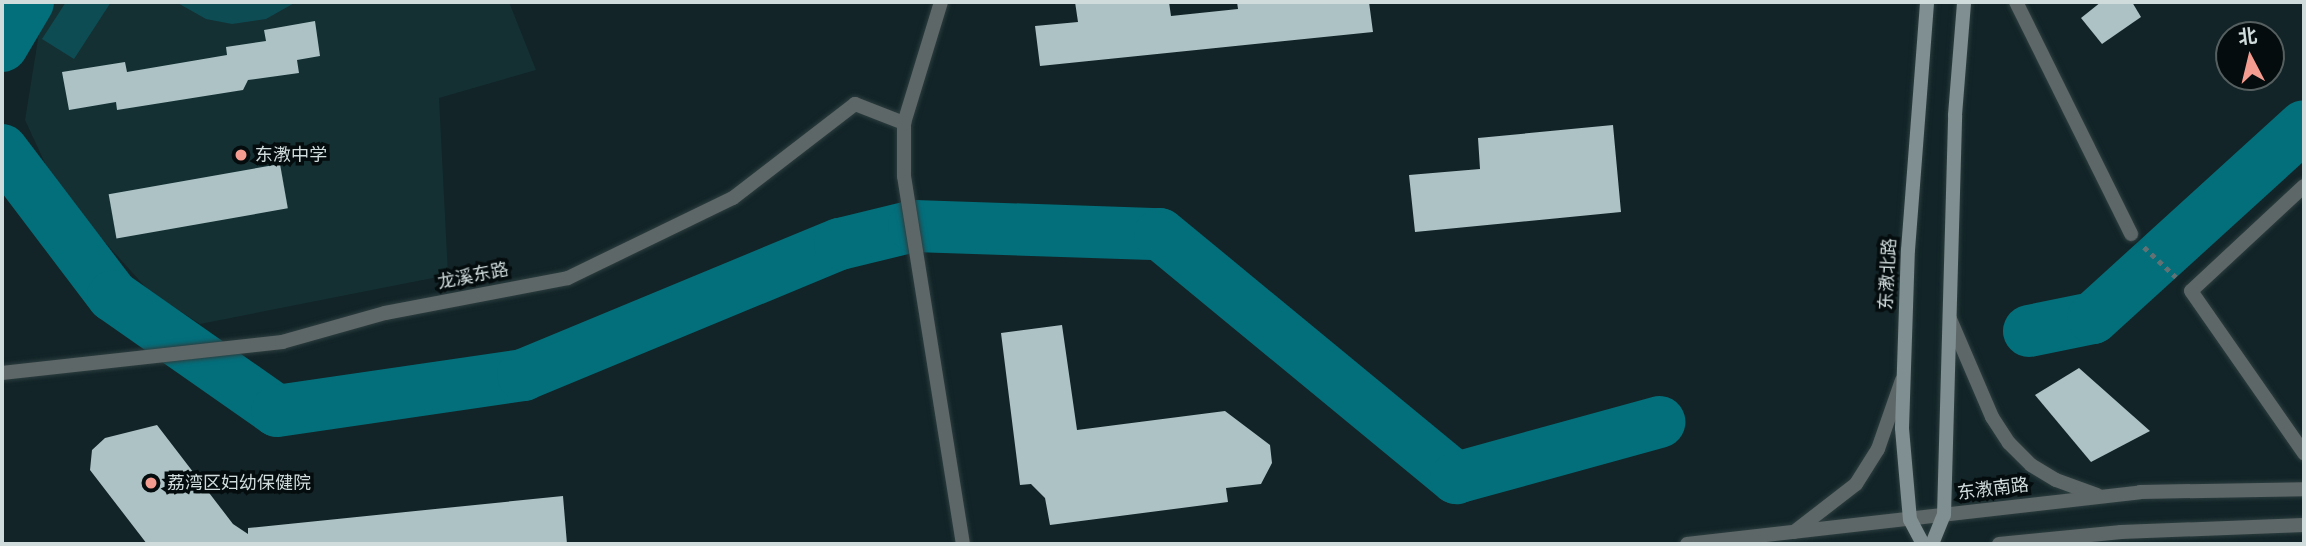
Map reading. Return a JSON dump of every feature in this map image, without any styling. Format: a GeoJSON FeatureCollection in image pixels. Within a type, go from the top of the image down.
{"type":"FeatureCollection","features":[{"type":"Feature","properties":{"kind":"main road","name":"东漖北路"},"geometry":{"type":"LineString","coordinates":[[1923,544],[1910,520],[1902,379],[1927,2]]}},
{"type":"Feature","properties":{"kind":"main road"},"geometry":{"type":"LineString","coordinates":[[1932,544],[1944,515],[1954,128],[1964,2]]}},
{"type":"Feature","properties":{"kind":"street"},"geometry":{"type":"LineString","coordinates":[[941,2],[904,123],[904,176],[963,544]]}},
{"type":"Feature","properties":{"kind":"street"},"geometry":{"type":"LineString","coordinates":[[2016,2],[2131,234]]}},
{"type":"Feature","properties":{"kind":"street","name":"龙溪东路"},"geometry":{"type":"LineString","coordinates":[[2,373],[80,367],[282,342],[385,313],[568,278],[733,198],[855,104],[904,123]]}},
{"type":"Feature","properties":{"kind":"street"},"geometry":{"type":"LineString","coordinates":[[2304,186],[2191,291],[2304,453]]}},
{"type":"Feature","properties":{"kind":"street"},"geometry":{"type":"LineString","coordinates":[[1950,318],[1992,417],[2009,443],[2031,465],[2056,481],[2102,496]]}},
{"type":"Feature","properties":{"kind":"street"},"geometry":{"type":"LineString","coordinates":[[1790,534],[1856,484],[1878,449],[1902,379]]}},
{"type":"Feature","properties":{"kind":"street","name":"东漖南路"},"geometry":{"type":"LineString","coordinates":[[1687,544],[2102,496],[2304,489]]}},
{"type":"Feature","properties":{"kind":"street"},"geometry":{"type":"LineString","coordinates":[[1999,544],[2121,532],[2304,525]]}},
{"type":"Feature","properties":{"kind":"path"},"geometry":{"type":"LineString","coordinates":[[2131,234],[2191,291]]}},
{"type":"Feature","properties":{"kind":"shaded area","name":"东漖中学"},"geometry":{"type":"Polygon","coordinates":[[[44,2],[509,2],[536,70],[439,98],[448,275],[200,324],[149,291],[57,189],[25,120],[44,2]]]}},
{"type":"Feature","properties":{"kind":"shaded area"},"geometry":{"type":"Polygon","coordinates":[[[66,2],[111,2],[74,59],[42,39],[66,2]]]}},
{"type":"Feature","properties":{"kind":"shaded area"},"geometry":{"type":"Polygon","coordinates":[[[176,2],[296,2],[266,19],[232,24],[206,19],[176,2]]]}},
{"type":"Feature","properties":{"kind":"building"},"geometry":{"type":"Polygon","coordinates":[[[1075,2],[1169,2],[1171,16],[1238,9],[1237,2],[1369,2],[1373,32],[1040,66],[1035,26],[1078,22],[1075,2]]]}},
{"type":"Feature","properties":{"kind":"building"},"geometry":{"type":"Polygon","coordinates":[[[2101,2],[2132,2],[2141,17],[2102,44],[2081,18],[2101,2]]]}},
{"type":"Feature","properties":{"kind":"building"},"geometry":{"type":"Polygon","coordinates":[[[315,21],[320,56],[297,60],[299,73],[248,80],[243,90],[117,110],[116,102],[69,110],[62,72],[125,62],[127,72],[227,55],[226,47],[266,41],[264,30],[315,21]]]}},
{"type":"Feature","properties":{"kind":"building"},"geometry":{"type":"Polygon","coordinates":[[[1613,125],[1621,212],[1415,232],[1409,175],[1480,169],[1478,138],[1613,125]]]}},
{"type":"Feature","properties":{"kind":"building"},"geometry":{"type":"Polygon","coordinates":[[[280,164],[288,208],[116,239],[109,194],[280,164]]]}},
{"type":"Feature","properties":{"kind":"building"},"geometry":{"type":"Polygon","coordinates":[[[1062,325],[1077,430],[1225,411],[1270,445],[1272,463],[1261,484],[1226,488],[1228,502],[1050,525],[1045,498],[1031,484],[1020,485],[1001,333],[1062,325]]]}},
{"type":"Feature","properties":{"kind":"building"},"geometry":{"type":"Polygon","coordinates":[[[2079,368],[2150,431],[2091,462],[2035,395],[2079,368]]]}},
{"type":"Feature","properties":{"kind":"building","name":"荔湾区妇幼保健院"},"geometry":{"type":"Polygon","coordinates":[[[157,425],[233,524],[248,534],[248,528],[563,496],[567,544],[147,544],[90,470],[92,450],[105,438],[157,425]]]}},
{"type":"Feature","properties":{"kind":"waterway"},"geometry":{"type":"LineString","coordinates":[[2,46],[28,2]]}},
{"type":"Feature","properties":{"kind":"waterway"},"geometry":{"type":"LineString","coordinates":[[2029,331],[2093,318],[2304,126]]}},
{"type":"Feature","properties":{"kind":"waterway"},"geometry":{"type":"LineString","coordinates":[[2,150],[113,296],[277,411],[523,375],[840,244],[914,226],[1160,234],[1456,478],[1659,422]]}},
{"type":"Feature","properties":{"kind":"place","name":"东漖中学"},"geometry":{"type":"Point","coordinates":[241,155]}},
{"type":"Feature","properties":{"kind":"place","name":"荔湾区妇幼保健院"},"geometry":{"type":"Point","coordinates":[151,483]}}]}
